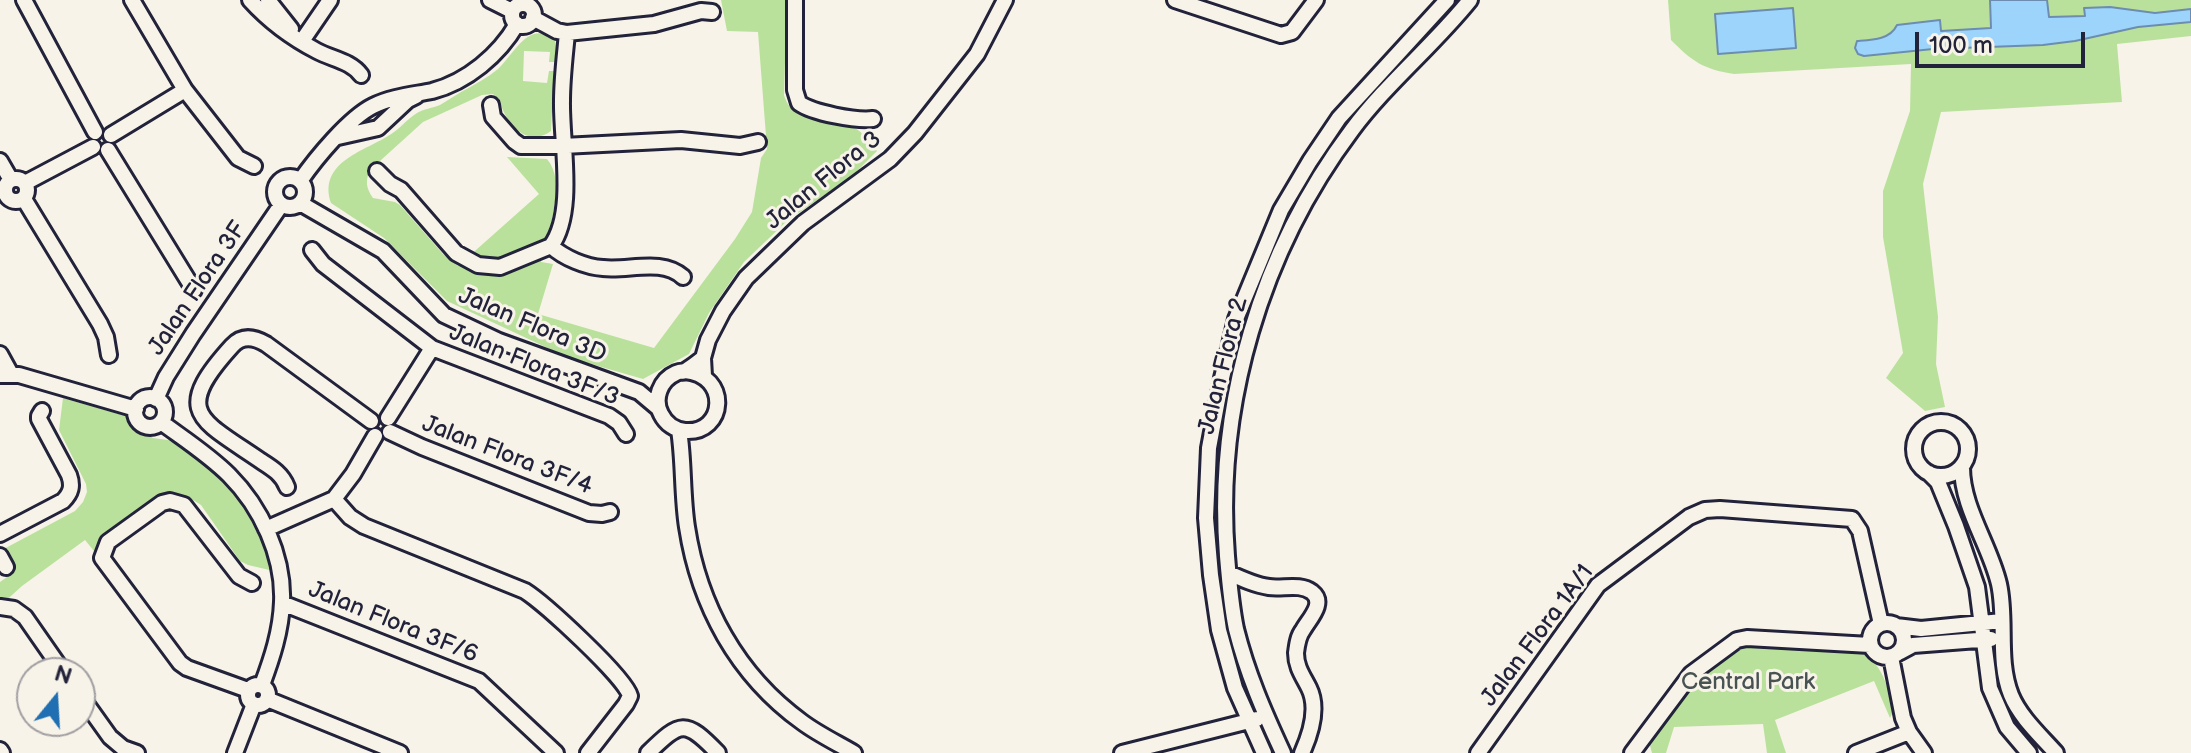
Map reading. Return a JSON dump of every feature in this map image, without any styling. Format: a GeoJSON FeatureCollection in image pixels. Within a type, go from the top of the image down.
{"type":"FeatureCollection","features":[{"type":"Feature","properties":{"kind":"street"},"geometry":{"type":"LineString","coordinates":[[24,0],[95,132]]}},
{"type":"Feature","properties":{"kind":"street"},"geometry":{"type":"LineString","coordinates":[[132,0],[185,90],[238,158],[254,166]]}},
{"type":"Feature","properties":{"kind":"street"},"geometry":{"type":"LineString","coordinates":[[250,0],[278,26],[316,50],[355,67],[361,75]]}},
{"type":"Feature","properties":{"kind":"street"},"geometry":{"type":"LineString","coordinates":[[268,0],[302,41]]}},
{"type":"Feature","properties":{"kind":"street"},"geometry":{"type":"LineString","coordinates":[[302,41],[330,0]]}},
{"type":"Feature","properties":{"kind":"street"},"geometry":{"type":"LineString","coordinates":[[490,0],[527,24],[530,8],[557,31],[567,33],[654,24],[701,11],[712,12]]}},
{"type":"Feature","properties":{"kind":"street"},"geometry":{"type":"LineString","coordinates":[[795,0],[795,90],[799,103],[809,109],[873,119]]}},
{"type":"Feature","properties":{"kind":"street","name":"Jalan Flora 3"},"geometry":{"type":"LineString","coordinates":[[683,455],[698,430],[707,425],[717,409],[716,390],[704,376],[703,358],[708,340],[723,311],[746,278],[803,223],[890,159],[915,133],[977,54],[1005,0]]}},
{"type":"Feature","properties":{"kind":"street"},"geometry":{"type":"LineString","coordinates":[[1175,0],[1274,34],[1287,35],[1316,0]]}},
{"type":"Feature","properties":{"kind":"street","name":"Jalan Flora 2"},"geometry":{"type":"LineString","coordinates":[[1264,753],[1235,688],[1219,630],[1206,518],[1209,448],[1236,319],[1281,210],[1310,161],[1339,118],[1447,0]]}},
{"type":"Feature","properties":{"kind":"street","name":"Jalan Flora 2"},"geometry":{"type":"LineString","coordinates":[[1283,753],[1251,682],[1236,626],[1224,518],[1226,450],[1249,338],[1267,284],[1296,218],[1325,170],[1353,129],[1470,0]]}},
{"type":"Feature","properties":{"kind":"street"},"geometry":{"type":"LineString","coordinates":[[300,181],[318,157],[358,116],[376,104],[436,90],[469,75],[498,49],[515,18]]}},
{"type":"Feature","properties":{"kind":"street"},"geometry":{"type":"LineString","coordinates":[[377,171],[401,190],[456,253],[469,262],[500,267],[551,246],[557,236],[566,202],[562,100],[567,33]]}},
{"type":"Feature","properties":{"kind":"street"},"geometry":{"type":"LineString","coordinates":[[111,135],[185,90]]}},
{"type":"Feature","properties":{"kind":"street"},"geometry":{"type":"LineString","coordinates":[[338,137],[378,128],[408,100],[422,93]]}},
{"type":"Feature","properties":{"kind":"street"},"geometry":{"type":"LineString","coordinates":[[491,105],[493,117],[517,144],[525,147],[681,140],[740,146],[758,142]]}},
{"type":"Feature","properties":{"kind":"street"},"geometry":{"type":"LineString","coordinates":[[104,130],[111,135],[113,143],[108,150],[100,152],[93,147],[91,139],[95,132],[104,130]]}},
{"type":"Feature","properties":{"kind":"street"},"geometry":{"type":"LineString","coordinates":[[24,199],[4,200],[5,189],[93,147]]}},
{"type":"Feature","properties":{"kind":"street"},"geometry":{"type":"LineString","coordinates":[[108,150],[194,290]]}},
{"type":"Feature","properties":{"kind":"street"},"geometry":{"type":"LineString","coordinates":[[0,161],[28,191],[24,199]]}},
{"type":"Feature","properties":{"kind":"street"},"geometry":{"type":"LineString","coordinates":[[286,177],[300,181],[305,189],[304,199],[300,203],[291,208],[277,202],[274,192],[277,183],[286,177]]}},
{"type":"Feature","properties":{"kind":"street"},"geometry":{"type":"LineString","coordinates":[[24,199],[100,324],[109,355]]}},
{"type":"Feature","properties":{"kind":"street","name":"Jalan Flora 3D"},"geometry":{"type":"LineString","coordinates":[[300,203],[383,251],[435,307],[459,323],[559,364],[639,392],[658,408]]}},
{"type":"Feature","properties":{"kind":"street","name":"Jalan Flora 3F"},"geometry":{"type":"LineString","coordinates":[[156,399],[193,334],[281,205]]}},
{"type":"Feature","properties":{"kind":"street"},"geometry":{"type":"LineString","coordinates":[[551,246],[562,255],[596,267],[662,267],[674,270],[683,277]]}},
{"type":"Feature","properties":{"kind":"street","name":"Jalan Flora 3F/3"},"geometry":{"type":"LineString","coordinates":[[312,250],[323,264],[432,348],[609,416],[619,423],[626,434]]}},
{"type":"Feature","properties":{"kind":"street","name":"Jalan Flora 3F/4"},"geometry":{"type":"LineString","coordinates":[[287,487],[276,471],[214,428],[199,412],[197,404],[201,386],[235,343],[248,338],[256,338],[266,344],[381,427],[422,447],[589,513],[610,512]]}},
{"type":"Feature","properties":{"kind":"street"},"geometry":{"type":"LineString","coordinates":[[266,529],[334,499],[432,348]]}},
{"type":"Feature","properties":{"kind":"street"},"geometry":{"type":"LineString","coordinates":[[0,354],[5,374],[136,409]]}},
{"type":"Feature","properties":{"kind":"street"},"geometry":{"type":"LineString","coordinates":[[685,371],[703,358]]}},
{"type":"Feature","properties":{"kind":"street"},"geometry":{"type":"LineString","coordinates":[[698,430],[679,430],[669,425],[662,418],[657,398],[660,388],[675,373],[695,372],[704,376]]}},
{"type":"Feature","properties":{"kind":"street"},"geometry":{"type":"LineString","coordinates":[[639,392],[660,388]]}},
{"type":"Feature","properties":{"kind":"street"},"geometry":{"type":"LineString","coordinates":[[145,398],[156,399],[164,409],[161,422],[145,426],[136,418],[136,409],[145,398]]}},
{"type":"Feature","properties":{"kind":"street"},"geometry":{"type":"LineString","coordinates":[[0,534],[63,501],[70,492],[69,475],[39,419],[42,411]]}},
{"type":"Feature","properties":{"kind":"street"},"geometry":{"type":"LineString","coordinates":[[161,422],[230,476],[248,497],[266,529],[278,567],[282,603],[277,639],[235,753]]}},
{"type":"Feature","properties":{"kind":"street"},"geometry":{"type":"LineString","coordinates":[[2029,753],[2007,727],[1998,709],[1990,688],[1977,587],[1938,482],[1915,457],[1915,443],[1922,431],[1939,422],[1952,424],[1965,437],[1968,449],[1962,477],[1966,496],[2000,586],[2005,668],[2012,698],[2056,753]]}},
{"type":"Feature","properties":{"kind":"street"},"geometry":{"type":"LineString","coordinates":[[679,430],[687,529],[708,608],[725,639],[771,697],[803,723],[854,753]]}},
{"type":"Feature","properties":{"kind":"street"},"geometry":{"type":"LineString","coordinates":[[1929,473],[1946,475],[1962,467]]}},
{"type":"Feature","properties":{"kind":"street"},"geometry":{"type":"LineString","coordinates":[[334,499],[350,517],[364,526],[525,591],[545,605],[583,642],[626,686],[630,696],[588,753]]}},
{"type":"Feature","properties":{"kind":"street"},"geometry":{"type":"LineString","coordinates":[[252,583],[239,576],[184,505],[170,501],[162,503],[108,542],[102,558],[180,663],[187,668],[400,753]]}},
{"type":"Feature","properties":{"kind":"street","name":"Jalan Flora 1A/1"},"geometry":{"type":"LineString","coordinates":[[1478,753],[1598,585],[1689,517],[1705,510],[1852,519],[1860,531],[1889,625]]}},
{"type":"Feature","properties":{"kind":"street"},"geometry":{"type":"LineString","coordinates":[[1229,573],[1250,583],[1300,587],[1316,597],[1315,612],[1298,640],[1296,655],[1297,666],[1311,691],[1314,704],[1313,721],[1302,753]]}},
{"type":"Feature","properties":{"kind":"street","name":"Jalan Flora 3F/6"},"geometry":{"type":"LineString","coordinates":[[282,603],[479,681],[556,753]]}},
{"type":"Feature","properties":{"kind":"street"},"geometry":{"type":"LineString","coordinates":[[0,607],[14,609],[25,617],[53,657]]}},
{"type":"Feature","properties":{"kind":"street"},"geometry":{"type":"LineString","coordinates":[[1870,645],[1873,630],[1889,625],[1921,629],[2002,621]]}},
{"type":"Feature","properties":{"kind":"street"},"geometry":{"type":"LineString","coordinates":[[1889,625],[1904,638],[1895,654],[1903,718],[1924,753]]}},
{"type":"Feature","properties":{"kind":"street"},"geometry":{"type":"LineString","coordinates":[[1632,753],[1691,674],[1737,640],[1870,645],[1878,655],[1895,654],[1913,645],[2004,639]]}},
{"type":"Feature","properties":{"kind":"street"},"geometry":{"type":"LineString","coordinates":[[1122,753],[1249,722],[1265,715]]}},
{"type":"Feature","properties":{"kind":"street"},"geometry":{"type":"LineString","coordinates":[[96,717],[110,737],[123,748],[137,753]]}},
{"type":"Feature","properties":{"kind":"street"},"geometry":{"type":"LineString","coordinates":[[648,753],[669,733],[685,728],[697,732],[718,753]]}},
{"type":"Feature","properties":{"kind":"street"},"geometry":{"type":"LineString","coordinates":[[1639,753],[1646,732]]}},
{"type":"Feature","properties":{"kind":"street"},"geometry":{"type":"LineString","coordinates":[[1856,753],[1909,732]]}},
{"type":"Feature","properties":{"kind":"street"},"geometry":{"type":"LineString","coordinates":[[1468,753],[1490,736]]}},
{"type":"Feature","properties":{"kind":"green space"},"geometry":{"type":"Polygon","coordinates":[[[721,0],[787,0],[784,95],[789,105],[804,117],[855,128],[877,151],[852,176],[787,221],[744,262],[709,313],[689,354],[643,379],[567,357],[447,301],[384,238],[331,203],[331,178],[345,160],[392,134],[422,110],[440,105],[498,69],[530,36],[545,34],[555,39],[558,62],[549,62],[550,52],[524,51],[523,81],[547,83],[549,71],[554,71],[551,131],[542,136],[525,135],[511,124],[499,99],[493,94],[482,95],[423,122],[370,170],[368,188],[373,198],[400,205],[443,254],[458,266],[539,194],[507,157],[547,159],[556,181],[556,195],[541,262],[553,264],[538,314],[654,348],[752,212],[761,158],[767,149],[758,32],[727,31],[721,0]]]}},
{"type":"Feature","properties":{"kind":"green space"},"geometry":{"type":"Polygon","coordinates":[[[1668,0],[2191,0],[2191,36],[2117,44],[2122,102],[1941,112],[1923,184],[1938,317],[1936,364],[1945,407],[1925,411],[1886,378],[1903,353],[1883,237],[1883,191],[1910,111],[1911,64],[1734,74],[1714,70],[1692,59],[1671,40],[1668,0]]]}},
{"type":"Feature","properties":{"kind":"green space"},"geometry":{"type":"Polygon","coordinates":[[[63,398],[129,417],[140,430],[153,438],[175,441],[228,481],[253,510],[278,572],[240,561],[201,505],[187,498],[172,497],[162,500],[94,551],[85,540],[0,606],[0,582],[7,577],[0,563],[0,551],[75,511],[87,492],[59,430],[63,398]]]}},
{"type":"Feature","properties":{"kind":"green space","name":"Central Park"},"geometry":{"type":"Polygon","coordinates":[[[1732,642],[1823,647],[1864,653],[1871,658],[1885,680],[1892,714],[1890,718],[1874,681],[1775,720],[1786,753],[1767,753],[1763,724],[1674,727],[1666,753],[1652,753],[1649,742],[1653,728],[1691,676],[1732,642]]]}},
{"type":"Feature","properties":{"kind":"water"},"geometry":{"type":"Polygon","coordinates":[[[1990,0],[2047,0],[2049,17],[2085,16],[2084,8],[2110,7],[2155,13],[2191,9],[2191,22],[2138,27],[2043,45],[1933,49],[1864,56],[1858,54],[1855,48],[1857,41],[1890,34],[1897,25],[1940,20],[1941,31],[1991,28],[1990,0]]]}},
{"type":"Feature","properties":{"kind":"water"},"geometry":{"type":"Polygon","coordinates":[[[1793,8],[1796,48],[1718,54],[1715,14],[1793,8]]]}}]}
